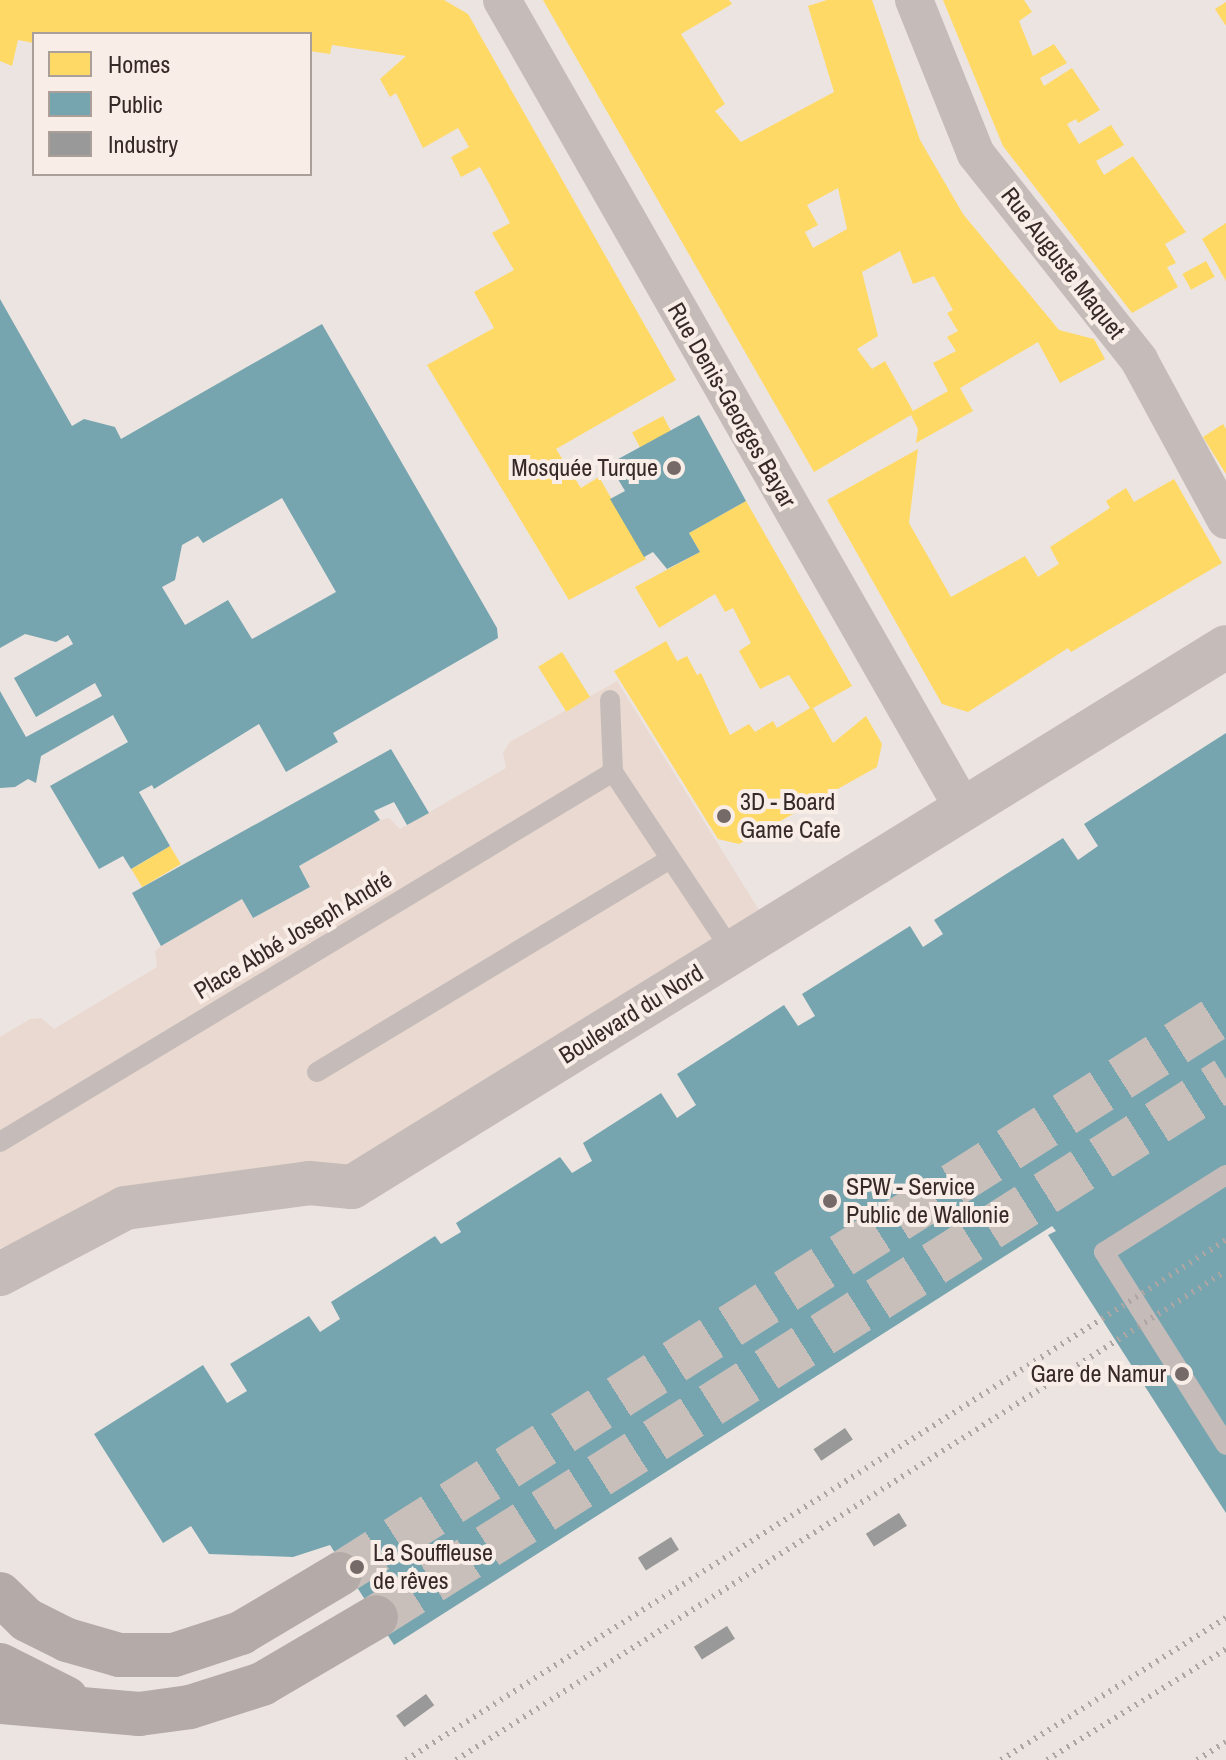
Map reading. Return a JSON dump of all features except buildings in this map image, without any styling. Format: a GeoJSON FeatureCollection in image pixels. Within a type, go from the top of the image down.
{"type":"FeatureCollection","features":[{"type":"Feature","properties":{"kind":"main road"},"geometry":{"type":"LineString","coordinates":[[0,1594],[27,1620],[67,1640],[119,1655],[174,1655],[241,1633],[340,1574]]}},
{"type":"Feature","properties":{"kind":"main road"},"geometry":{"type":"LineString","coordinates":[[0,1702],[139,1714],[165,1710],[262,1684],[376,1617]]}},
{"type":"Feature","properties":{"kind":"main road"},"geometry":{"type":"LineString","coordinates":[[0,1665],[92,1709]]}},
{"type":"Feature","properties":{"kind":"street","name":"Rue Denis-Georges Bayar"},"geometry":{"type":"LineString","coordinates":[[502,0],[963,808]]}},
{"type":"Feature","properties":{"kind":"street","name":"Rue Auguste Maquet"},"geometry":{"type":"LineString","coordinates":[[914,0],[976,154],[1139,360],[1226,520]]}},
{"type":"Feature","properties":{"kind":"street","name":"Boulevard du Nord"},"geometry":{"type":"LineString","coordinates":[[0,1274],[125,1208],[309,1183],[352,1187],[1226,647]]}},
{"type":"Feature","properties":{"kind":"lane"},"geometry":{"type":"LineString","coordinates":[[610,700],[613,772],[732,951]]}},
{"type":"Feature","properties":{"kind":"lane","name":"Place Abbé Joseph André"},"geometry":{"type":"LineString","coordinates":[[0,1142],[613,772]]}},
{"type":"Feature","properties":{"kind":"lane"},"geometry":{"type":"LineString","coordinates":[[317,1072],[670,859]]}},
{"type":"Feature","properties":{"kind":"lane"},"geometry":{"type":"LineString","coordinates":[[1224,1182],[1104,1252],[1226,1445]]}},
{"type":"Feature","properties":{"kind":"shaded area"},"geometry":{"type":"Polygon","coordinates":[[[617,681],[770,928],[352,1187],[122,1203],[0,1248],[0,1037],[30,1019],[41,1018],[54,1029],[157,967],[155,951],[161,946],[242,899],[253,918],[310,887],[299,866],[380,820],[389,818],[400,829],[506,768],[503,753],[510,742],[617,681]]]}},
{"type":"Feature","properties":{"kind":"tunnel"},"geometry":{"type":"LineString","coordinates":[[340,1574],[1226,1012]]}},
{"type":"Feature","properties":{"kind":"tunnel"},"geometry":{"type":"LineString","coordinates":[[376,1617],[1226,1079]]}},
{"type":"Feature","properties":{"kind":"railway"},"geometry":{"type":"LineString","coordinates":[[406,1760],[1226,1240]]}},
{"type":"Feature","properties":{"kind":"railway"},"geometry":{"type":"LineString","coordinates":[[456,1760],[1226,1271]]}},
{"type":"Feature","properties":{"kind":"railway"},"geometry":{"type":"LineString","coordinates":[[1001,1760],[1226,1618]]}},
{"type":"Feature","properties":{"kind":"railway"},"geometry":{"type":"LineString","coordinates":[[1047,1760],[1226,1649]]}},
{"type":"Feature","properties":{"kind":"railway"},"geometry":{"type":"LineString","coordinates":[[1197,1760],[1226,1742]]}},
{"type":"Feature","properties":{"kind":"place","name":"Mosquée Turque"},"geometry":{"type":"Point","coordinates":[674,468]}},
{"type":"Feature","properties":{"kind":"place","name":"3D - Board Game Cafe"},"geometry":{"type":"Point","coordinates":[724,816]}},
{"type":"Feature","properties":{"kind":"place","name":"SPW - Service Public de Wallonie"},"geometry":{"type":"Point","coordinates":[830,1201]}},
{"type":"Feature","properties":{"kind":"place","name":"Gare de Namur"},"geometry":{"type":"Point","coordinates":[1182,1374]}},
{"type":"Feature","properties":{"kind":"place","name":"La Souffleuse de rêves"},"geometry":{"type":"Point","coordinates":[357,1567]}}]}
